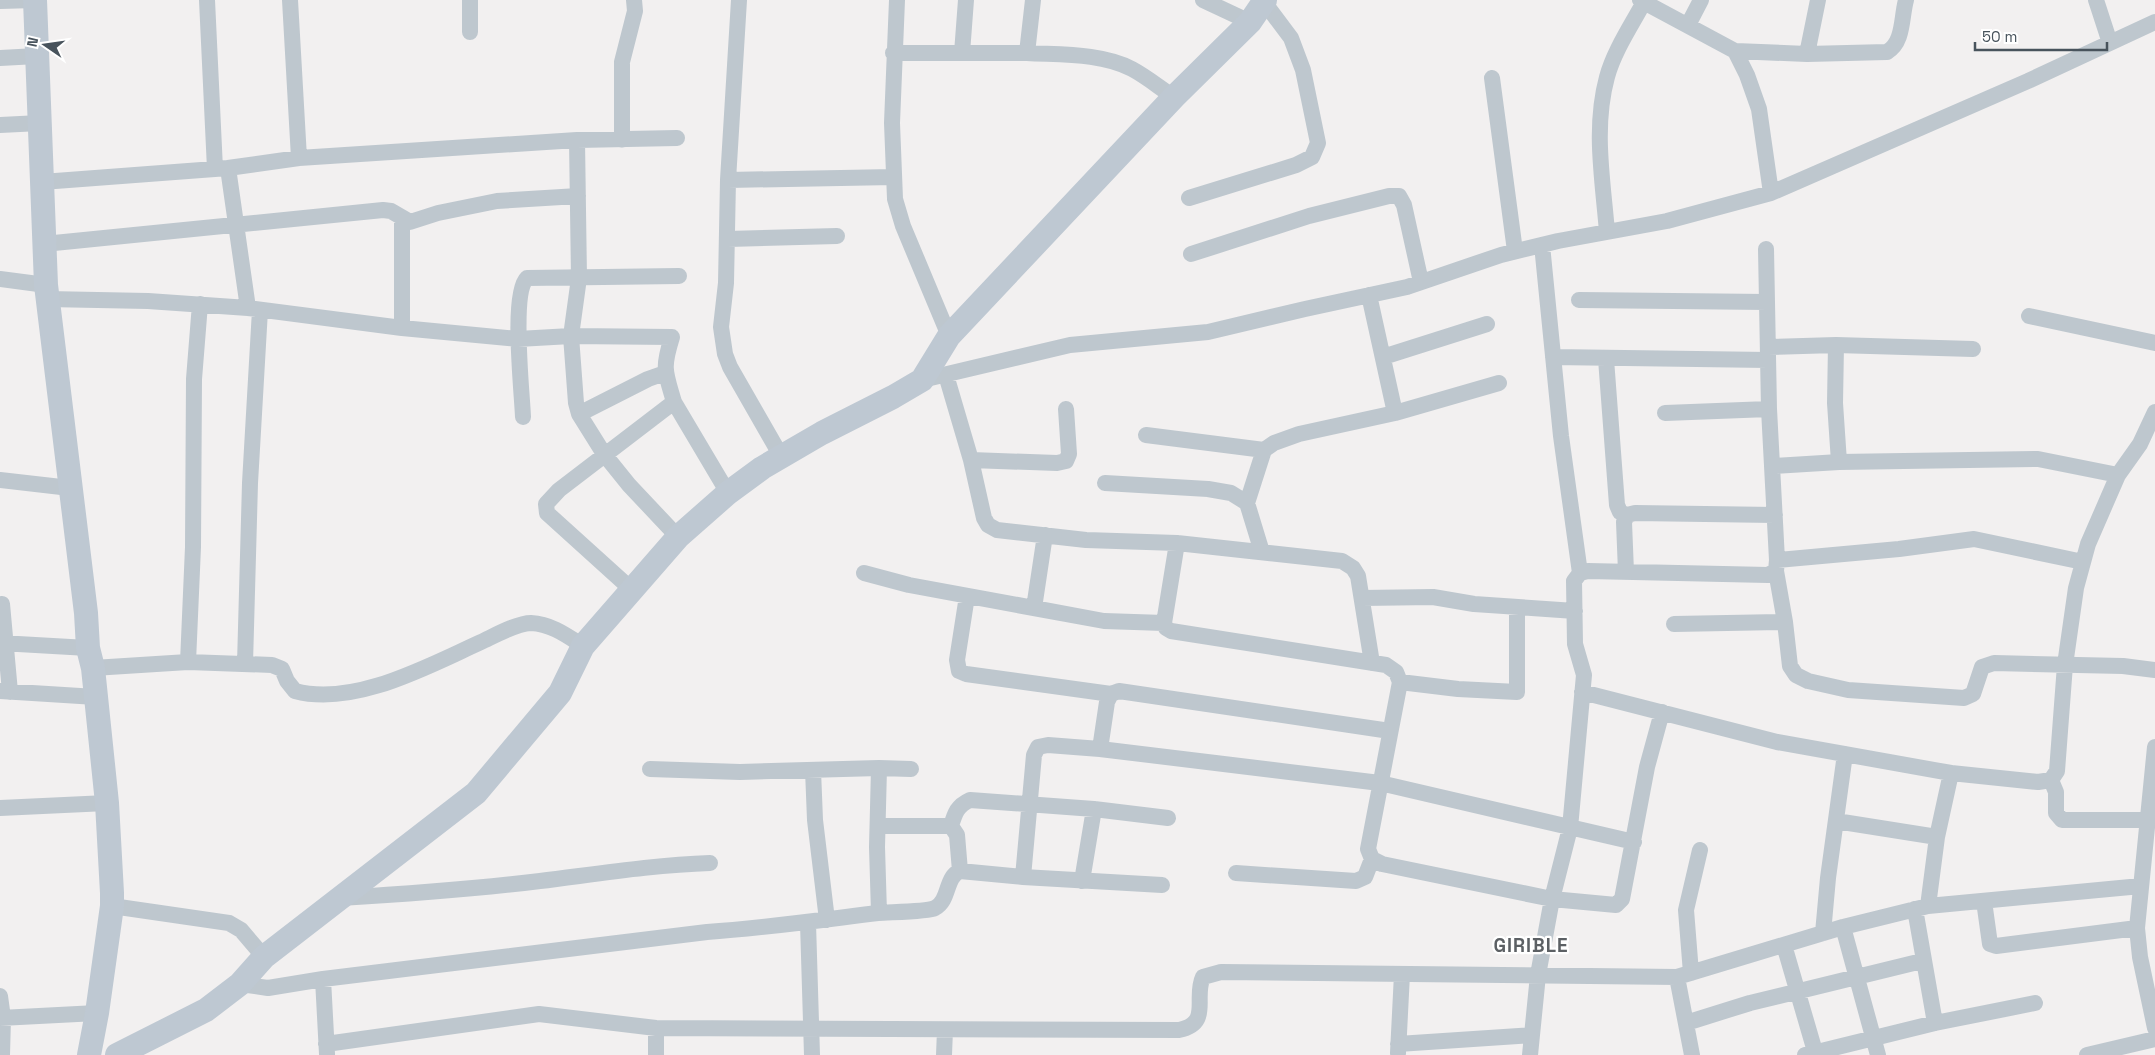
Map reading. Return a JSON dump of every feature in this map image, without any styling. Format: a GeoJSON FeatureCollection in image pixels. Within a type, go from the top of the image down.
{"type":"FeatureCollection","features":[{"type":"Feature","properties":{"kind":"street"},"geometry":{"type":"LineString","coordinates":[[0,1],[35,0],[46,292],[96,696],[107,803],[112,906],[89,1055]]}},
{"type":"Feature","properties":{"kind":"street"},"geometry":{"type":"LineString","coordinates":[[207,0],[222,168],[254,309],[245,664]]}},
{"type":"Feature","properties":{"kind":"street"},"geometry":{"type":"LineString","coordinates":[[290,0],[299,158]]}},
{"type":"Feature","properties":{"kind":"street"},"geometry":{"type":"LineString","coordinates":[[470,0],[470,32]]}},
{"type":"Feature","properties":{"kind":"street"},"geometry":{"type":"LineString","coordinates":[[622,140],[622,62],[634,11],[634,0]]}},
{"type":"Feature","properties":{"kind":"street"},"geometry":{"type":"LineString","coordinates":[[739,0],[728,180],[726,283],[721,328],[725,354],[730,367],[780,456]]}},
{"type":"Feature","properties":{"kind":"street"},"geometry":{"type":"LineString","coordinates":[[896,0],[893,53],[893,177],[895,199],[903,226],[949,336]]}},
{"type":"Feature","properties":{"kind":"street"},"geometry":{"type":"LineString","coordinates":[[962,53],[966,0]]}},
{"type":"Feature","properties":{"kind":"street"},"geometry":{"type":"LineString","coordinates":[[1027,53],[1034,0]]}},
{"type":"Feature","properties":{"kind":"street"},"geometry":{"type":"LineString","coordinates":[[1203,0],[1250,22]]}},
{"type":"Feature","properties":{"kind":"street"},"geometry":{"type":"LineString","coordinates":[[1688,24],[1701,0]]}},
{"type":"Feature","properties":{"kind":"street"},"geometry":{"type":"LineString","coordinates":[[1807,54],[1818,0]]}},
{"type":"Feature","properties":{"kind":"street"},"geometry":{"type":"LineString","coordinates":[[1606,232],[1599,120],[1607,76],[1642,1],[1735,50],[1807,54],[1887,52],[1895,47],[1898,39],[1906,0]]}},
{"type":"Feature","properties":{"kind":"street"},"geometry":{"type":"LineString","coordinates":[[2096,0],[2110,43]]}},
{"type":"Feature","properties":{"kind":"street"},"geometry":{"type":"LineString","coordinates":[[922,380],[949,336],[1174,97],[1250,22],[1264,1],[1291,38],[1303,70],[1318,143],[1312,157],[1296,165],[1189,198]]}},
{"type":"Feature","properties":{"kind":"street"},"geometry":{"type":"LineString","coordinates":[[117,1055],[206,1010],[240,984],[264,957],[476,792],[560,693],[583,646],[631,589],[678,537],[728,493],[780,456],[894,397],[922,380],[1070,345],[1208,332],[1422,282],[1515,251],[1667,221],[1771,194],[2155,22]]}},
{"type":"Feature","properties":{"kind":"street"},"geometry":{"type":"LineString","coordinates":[[1735,50],[1758,108],[1771,194]]}},
{"type":"Feature","properties":{"kind":"street"},"geometry":{"type":"LineString","coordinates":[[893,53],[1027,53],[1082,56],[1110,61],[1132,69],[1174,97]]}},
{"type":"Feature","properties":{"kind":"street"},"geometry":{"type":"LineString","coordinates":[[0,58],[37,56]]}},
{"type":"Feature","properties":{"kind":"street"},"geometry":{"type":"LineString","coordinates":[[1492,78],[1515,251]]}},
{"type":"Feature","properties":{"kind":"street"},"geometry":{"type":"LineString","coordinates":[[0,124],[40,123]]}},
{"type":"Feature","properties":{"kind":"street"},"geometry":{"type":"LineString","coordinates":[[42,182],[222,168],[299,158],[578,140],[677,138]]}},
{"type":"Feature","properties":{"kind":"street"},"geometry":{"type":"LineString","coordinates":[[578,140],[579,278],[571,336],[574,393],[579,414],[604,454],[628,485],[678,537]]}},
{"type":"Feature","properties":{"kind":"street"},"geometry":{"type":"LineString","coordinates":[[728,180],[893,177]]}},
{"type":"Feature","properties":{"kind":"street"},"geometry":{"type":"LineString","coordinates":[[44,244],[383,210],[391,211],[410,222],[438,213],[497,201],[578,196]]}},
{"type":"Feature","properties":{"kind":"street"},"geometry":{"type":"LineString","coordinates":[[1190,254],[1309,216],[1389,196],[1399,196],[1404,205],[1422,282]]}},
{"type":"Feature","properties":{"kind":"street"},"geometry":{"type":"LineString","coordinates":[[402,218],[402,328]]}},
{"type":"Feature","properties":{"kind":"street"},"geometry":{"type":"LineString","coordinates":[[728,239],[837,236]]}},
{"type":"Feature","properties":{"kind":"street"},"geometry":{"type":"LineString","coordinates":[[1542,245],[1561,436],[1580,573]]}},
{"type":"Feature","properties":{"kind":"street"},"geometry":{"type":"LineString","coordinates":[[1766,249],[1769,408],[1776,565],[1790,666],[1796,675],[1808,682],[1848,690],[1964,698],[1973,694],[1982,667],[1994,663],[2123,666],[2155,670]]}},
{"type":"Feature","properties":{"kind":"street"},"geometry":{"type":"LineString","coordinates":[[523,417],[518,338],[520,293],[524,280],[529,277],[679,276]]}},
{"type":"Feature","properties":{"kind":"street"},"geometry":{"type":"LineString","coordinates":[[0,279],[46,292],[254,309],[402,328],[518,338],[571,336],[672,337],[665,374],[674,402],[728,493]]}},
{"type":"Feature","properties":{"kind":"street"},"geometry":{"type":"LineString","coordinates":[[1369,295],[1395,413]]}},
{"type":"Feature","properties":{"kind":"street"},"geometry":{"type":"LineString","coordinates":[[1579,300],[1767,302]]}},
{"type":"Feature","properties":{"kind":"street"},"geometry":{"type":"LineString","coordinates":[[188,662],[193,547],[194,379],[200,304]]}},
{"type":"Feature","properties":{"kind":"street"},"geometry":{"type":"LineString","coordinates":[[2029,316],[2155,343]]}},
{"type":"Feature","properties":{"kind":"street"},"geometry":{"type":"LineString","coordinates":[[1383,357],[1487,324]]}},
{"type":"Feature","properties":{"kind":"street"},"geometry":{"type":"LineString","coordinates":[[1553,357],[1606,359],[1768,354],[1836,345],[1973,349]]}},
{"type":"Feature","properties":{"kind":"street"},"geometry":{"type":"LineString","coordinates":[[1836,345],[1835,403],[1838,462]]}},
{"type":"Feature","properties":{"kind":"street"},"geometry":{"type":"LineString","coordinates":[[1606,359],[1617,505],[1620,512],[1627,515],[1635,513],[1775,515]]}},
{"type":"Feature","properties":{"kind":"street"},"geometry":{"type":"LineString","coordinates":[[579,414],[648,379],[665,374]]}},
{"type":"Feature","properties":{"kind":"street"},"geometry":{"type":"LineString","coordinates":[[946,375],[971,460],[984,518],[988,525],[997,530],[1086,540],[1177,543],[1342,561],[1353,568],[1358,576],[1372,663]]}},
{"type":"Feature","properties":{"kind":"street"},"geometry":{"type":"LineString","coordinates":[[1262,552],[1247,503],[1264,450],[1274,443],[1299,434],[1395,413],[1499,383]]}},
{"type":"Feature","properties":{"kind":"street"},"geometry":{"type":"LineString","coordinates":[[631,589],[547,513],[546,504],[559,490],[604,454],[674,402]]}},
{"type":"Feature","properties":{"kind":"street"},"geometry":{"type":"LineString","coordinates":[[1665,413],[1769,408]]}},
{"type":"Feature","properties":{"kind":"street"},"geometry":{"type":"LineString","coordinates":[[971,460],[1057,464],[1066,461],[1069,454],[1066,409]]}},
{"type":"Feature","properties":{"kind":"street"},"geometry":{"type":"LineString","coordinates":[[1582,692],[1778,742],[1951,773],[2038,782],[2050,780],[2057,771],[2065,665],[2076,588],[2083,562],[2102,508],[2118,475],[2140,444],[2155,412]]}},
{"type":"Feature","properties":{"kind":"street"},"geometry":{"type":"LineString","coordinates":[[1146,435],[1264,450]]}},
{"type":"Feature","properties":{"kind":"street"},"geometry":{"type":"LineString","coordinates":[[1772,466],[1838,462],[2038,459],[2118,475]]}},
{"type":"Feature","properties":{"kind":"street"},"geometry":{"type":"LineString","coordinates":[[0,480],[70,488]]}},
{"type":"Feature","properties":{"kind":"street"},"geometry":{"type":"LineString","coordinates":[[1105,483],[1208,489],[1231,493],[1247,503]]}},
{"type":"Feature","properties":{"kind":"street"},"geometry":{"type":"LineString","coordinates":[[1626,572],[1624,522],[1627,515]]}},
{"type":"Feature","properties":{"kind":"street"},"geometry":{"type":"LineString","coordinates":[[1034,608],[1045,535]]}},
{"type":"Feature","properties":{"kind":"street"},"geometry":{"type":"LineString","coordinates":[[1530,1055],[1538,975],[1552,899],[1570,828],[1584,675],[1576,644],[1574,581],[1580,573],[1588,571],[1768,576],[1776,565],[1974,539],[2083,562]]}},
{"type":"Feature","properties":{"kind":"street"},"geometry":{"type":"LineString","coordinates":[[1177,543],[1164,623],[1171,632],[1386,665],[1396,672],[1400,682],[1368,849],[1372,859],[1366,877],[1356,881],[1236,872]]}},
{"type":"Feature","properties":{"kind":"street"},"geometry":{"type":"LineString","coordinates":[[864,573],[909,585],[1104,621],[1164,623]]}},
{"type":"Feature","properties":{"kind":"street"},"geometry":{"type":"LineString","coordinates":[[967,596],[957,660],[959,671],[966,674],[1111,694],[1119,691],[1390,731]]}},
{"type":"Feature","properties":{"kind":"street"},"geometry":{"type":"LineString","coordinates":[[1362,598],[1433,597],[1474,604],[1575,611]]}},
{"type":"Feature","properties":{"kind":"street"},"geometry":{"type":"LineString","coordinates":[[2,604],[5,691],[96,696]]}},
{"type":"Feature","properties":{"kind":"street"},"geometry":{"type":"LineString","coordinates":[[1400,682],[1458,689],[1517,692],[1517,607]]}},
{"type":"Feature","properties":{"kind":"street"},"geometry":{"type":"LineString","coordinates":[[1674,624],[1785,622]]}},
{"type":"Feature","properties":{"kind":"street"},"geometry":{"type":"LineString","coordinates":[[3,644],[91,658],[279,666],[295,691],[318,695],[341,693],[390,682],[500,633],[528,623],[550,627],[562,632],[583,646]]}},
{"type":"Feature","properties":{"kind":"street"},"geometry":{"type":"LineString","coordinates":[[1100,749],[1106,702],[1111,694]]}},
{"type":"Feature","properties":{"kind":"street"},"geometry":{"type":"LineString","coordinates":[[1372,859],[1382,864],[1552,899],[1616,905],[1622,899],[1634,842],[1646,767],[1662,712]]}},
{"type":"Feature","properties":{"kind":"street"},"geometry":{"type":"LineString","coordinates":[[1023,877],[1034,755],[1038,747],[1048,745],[1100,749],[1380,783],[1634,842]]}},
{"type":"Feature","properties":{"kind":"street"},"geometry":{"type":"LineString","coordinates":[[2155,747],[2137,928],[2152,991],[2155,1028]]}},
{"type":"Feature","properties":{"kind":"street"},"geometry":{"type":"LineString","coordinates":[[1823,933],[1828,878],[1845,754]]}},
{"type":"Feature","properties":{"kind":"street"},"geometry":{"type":"LineString","coordinates":[[879,768],[879,913]]}},
{"type":"Feature","properties":{"kind":"street"},"geometry":{"type":"LineString","coordinates":[[650,769],[740,772],[879,768],[911,770]]}},
{"type":"Feature","properties":{"kind":"street"},"geometry":{"type":"LineString","coordinates":[[813,770],[815,820],[827,920]]}},
{"type":"Feature","properties":{"kind":"street"},"geometry":{"type":"LineString","coordinates":[[1934,1022],[1922,961],[1921,908],[1951,773]]}},
{"type":"Feature","properties":{"kind":"street"},"geometry":{"type":"LineString","coordinates":[[2050,780],[2056,792],[2056,813],[2062,820],[2148,820]]}},
{"type":"Feature","properties":{"kind":"street"},"geometry":{"type":"LineString","coordinates":[[951,826],[956,810],[961,804],[970,800],[1094,809],[1168,818]]}},
{"type":"Feature","properties":{"kind":"street"},"geometry":{"type":"LineString","coordinates":[[0,808],[107,803]]}},
{"type":"Feature","properties":{"kind":"street"},"geometry":{"type":"LineString","coordinates":[[1082,881],[1094,809]]}},
{"type":"Feature","properties":{"kind":"street"},"geometry":{"type":"LineString","coordinates":[[1836,821],[1937,837]]}},
{"type":"Feature","properties":{"kind":"street"},"geometry":{"type":"LineString","coordinates":[[878,826],[951,826]]}},
{"type":"Feature","properties":{"kind":"street"},"geometry":{"type":"LineString","coordinates":[[951,826],[957,835],[960,871]]}},
{"type":"Feature","properties":{"kind":"street"},"geometry":{"type":"LineString","coordinates":[[1692,1055],[1686,1023],[1684,975],[1686,910],[1700,850]]}},
{"type":"Feature","properties":{"kind":"street"},"geometry":{"type":"LineString","coordinates":[[338,898],[421,893],[679,864],[710,863]]}},
{"type":"Feature","properties":{"kind":"street"},"geometry":{"type":"LineString","coordinates":[[240,984],[268,988],[323,979],[707,932],[808,923],[879,913],[934,909],[942,901],[952,877],[960,871],[1023,877],[1162,885]]}},
{"type":"Feature","properties":{"kind":"street"},"geometry":{"type":"LineString","coordinates":[[323,979],[326,1049],[539,1014],[656,1028],[1179,1030],[1190,1027],[1196,1022],[1199,1014],[1202,980],[1209,974],[1221,972],[1684,975],[1843,927],[1921,908],[2141,886]]}},
{"type":"Feature","properties":{"kind":"street"},"geometry":{"type":"LineString","coordinates":[[1984,901],[1990,944],[1996,946],[2137,928]]}},
{"type":"Feature","properties":{"kind":"street"},"geometry":{"type":"LineString","coordinates":[[112,906],[229,923],[241,930],[264,957]]}},
{"type":"Feature","properties":{"kind":"street"},"geometry":{"type":"LineString","coordinates":[[808,923],[812,1055]]}},
{"type":"Feature","properties":{"kind":"street"},"geometry":{"type":"LineString","coordinates":[[1843,927],[1878,1055]]}},
{"type":"Feature","properties":{"kind":"street"},"geometry":{"type":"LineString","coordinates":[[1784,945],[1812,1054],[1934,1022],[2035,1003]]}},
{"type":"Feature","properties":{"kind":"street"},"geometry":{"type":"LineString","coordinates":[[1686,1023],[1750,1003],[1922,961]]}},
{"type":"Feature","properties":{"kind":"street"},"geometry":{"type":"LineString","coordinates":[[1402,974],[1398,1049],[1532,1034]]}},
{"type":"Feature","properties":{"kind":"street"},"geometry":{"type":"LineString","coordinates":[[0,996],[2,1055]]}},
{"type":"Feature","properties":{"kind":"street"},"geometry":{"type":"LineString","coordinates":[[1,1018],[97,1013]]}},
{"type":"Feature","properties":{"kind":"street"},"geometry":{"type":"LineString","coordinates":[[656,1028],[656,1055]]}},
{"type":"Feature","properties":{"kind":"street"},"geometry":{"type":"LineString","coordinates":[[944,1055],[945,1030]]}},
{"type":"Feature","properties":{"kind":"street"},"geometry":{"type":"LineString","coordinates":[[2087,1055],[2155,1040]]}},
{"type":"Feature","properties":{"kind":"district","name":"GIRIBLE"},"geometry":{"type":"Point","coordinates":[1531,945]}}]}
